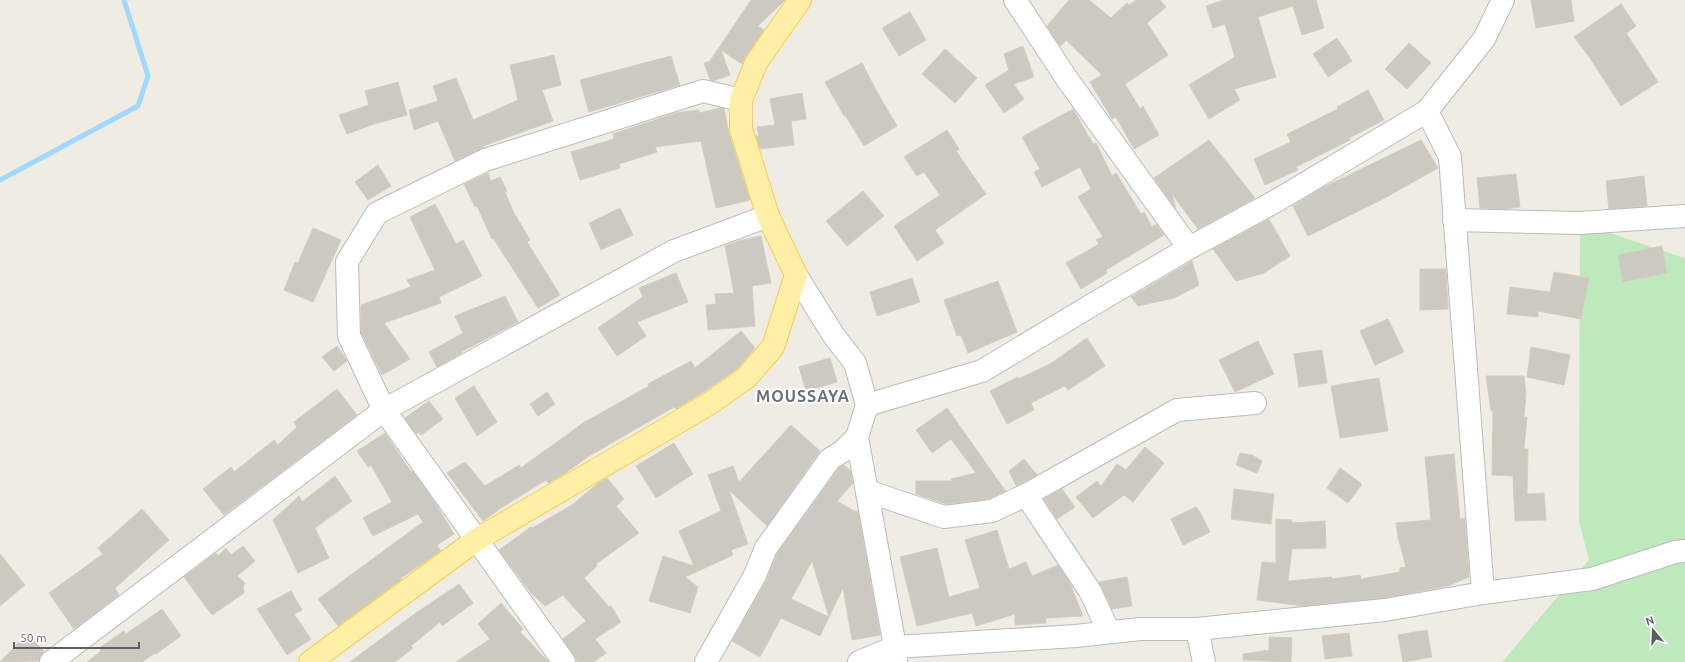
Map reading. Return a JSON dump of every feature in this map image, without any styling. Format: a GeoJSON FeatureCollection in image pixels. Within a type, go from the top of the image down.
{"type":"FeatureCollection","features":[{"type":"Feature","properties":{"kind":"main road"},"geometry":{"type":"LineString","coordinates":[[310,662],[476,540],[709,404],[746,378],[773,347],[796,275],[768,216],[742,129],[741,100],[756,63],[800,0]]}},
{"type":"Feature","properties":{"kind":"street"},"geometry":{"type":"LineString","coordinates":[[1015,0],[1067,78],[1189,248]]}},
{"type":"Feature","properties":{"kind":"street"},"geometry":{"type":"LineString","coordinates":[[868,405],[982,371],[1189,248],[1276,201],[1427,111],[1484,39],[1503,0]]}},
{"type":"Feature","properties":{"kind":"street"},"geometry":{"type":"LineString","coordinates":[[564,662],[384,410],[349,336],[347,262],[377,213],[485,160],[704,91],[741,100]]}},
{"type":"Feature","properties":{"kind":"street"},"geometry":{"type":"LineString","coordinates":[[1427,111],[1450,157],[1483,593]]}},
{"type":"Feature","properties":{"kind":"street"},"geometry":{"type":"LineString","coordinates":[[51,662],[384,410],[674,251],[768,216]]}},
{"type":"Feature","properties":{"kind":"street"},"geometry":{"type":"LineString","coordinates":[[1454,220],[1580,223],[1685,216]]}},
{"type":"Feature","properties":{"kind":"street"},"geometry":{"type":"LineString","coordinates":[[706,662],[755,575],[766,548],[830,459],[843,451],[857,437],[868,405],[855,363],[834,336],[796,275]]}},
{"type":"Feature","properties":{"kind":"street"},"geometry":{"type":"LineString","coordinates":[[867,491],[944,517],[992,511],[1026,496],[1177,410],[1254,403]]}},
{"type":"Feature","properties":{"kind":"street"},"geometry":{"type":"LineString","coordinates":[[857,437],[896,655]]}},
{"type":"Feature","properties":{"kind":"street"},"geometry":{"type":"LineString","coordinates":[[1026,496],[1090,591],[1109,632]]}},
{"type":"Feature","properties":{"kind":"street"},"geometry":{"type":"LineString","coordinates":[[859,662],[896,655],[1109,632],[1140,629],[1197,629],[1385,610],[1483,593],[1592,579],[1675,552],[1685,551]]}},
{"type":"Feature","properties":{"kind":"street"},"geometry":{"type":"LineString","coordinates":[[1197,629],[1204,662]]}},
{"type":"Feature","properties":{"kind":"green space"},"geometry":{"type":"Polygon","coordinates":[[[1580,223],[1685,258],[1685,662],[1502,662],[1589,560],[1579,521],[1580,223]]]}},
{"type":"Feature","properties":{"kind":"building"},"geometry":{"type":"Polygon","coordinates":[[[751,0],[785,0],[758,26],[764,30],[742,64],[721,50],[730,75],[713,81],[710,80],[704,63],[710,61],[751,0]]]}},
{"type":"Feature","properties":{"kind":"building"},"geometry":{"type":"Polygon","coordinates":[[[1069,0],[1089,0],[1111,18],[1127,3],[1129,5],[1136,0],[1160,0],[1166,7],[1147,23],[1168,55],[1125,84],[1140,109],[1143,106],[1159,135],[1134,149],[1116,117],[1112,119],[1090,82],[1102,75],[1066,40],[1061,46],[1047,26],[1069,0]]]}},
{"type":"Feature","properties":{"kind":"building"},"geometry":{"type":"Polygon","coordinates":[[[1224,0],[1316,0],[1324,28],[1302,35],[1293,6],[1258,17],[1276,77],[1234,89],[1240,100],[1209,119],[1189,85],[1235,57],[1225,24],[1213,28],[1206,6],[1224,0]]]}},
{"type":"Feature","properties":{"kind":"building"},"geometry":{"type":"Polygon","coordinates":[[[1531,0],[1571,0],[1574,21],[1536,28],[1531,0]]]}},
{"type":"Feature","properties":{"kind":"building"},"geometry":{"type":"Polygon","coordinates":[[[1621,4],[1636,26],[1626,33],[1658,82],[1621,106],[1590,58],[1574,37],[1621,4]]]}},
{"type":"Feature","properties":{"kind":"building"},"geometry":{"type":"Polygon","coordinates":[[[910,12],[926,40],[899,56],[882,28],[910,12]]]}},
{"type":"Feature","properties":{"kind":"building"},"geometry":{"type":"Polygon","coordinates":[[[1337,38],[1352,61],[1328,77],[1313,54],[1337,38]]]}},
{"type":"Feature","properties":{"kind":"building"},"geometry":{"type":"Polygon","coordinates":[[[1409,43],[1431,63],[1407,89],[1385,69],[1409,43]]]}},
{"type":"Feature","properties":{"kind":"building"},"geometry":{"type":"Polygon","coordinates":[[[1023,46],[1034,77],[1014,84],[1024,99],[1004,113],[985,85],[1009,70],[1004,54],[1023,46]]]}},
{"type":"Feature","properties":{"kind":"building"},"geometry":{"type":"Polygon","coordinates":[[[945,49],[977,78],[955,103],[922,74],[945,49]]]}},
{"type":"Feature","properties":{"kind":"building"},"geometry":{"type":"Polygon","coordinates":[[[554,55],[561,85],[542,90],[553,121],[483,146],[484,147],[455,161],[438,121],[414,130],[409,110],[438,101],[433,86],[456,78],[473,120],[518,100],[510,65],[554,55]]]}},
{"type":"Feature","properties":{"kind":"building"},"geometry":{"type":"Polygon","coordinates":[[[671,56],[680,85],[589,112],[580,80],[671,56]]]}},
{"type":"Feature","properties":{"kind":"building"},"geometry":{"type":"Polygon","coordinates":[[[862,63],[897,126],[864,146],[845,115],[844,116],[825,82],[862,63]]]}},
{"type":"Feature","properties":{"kind":"building"},"geometry":{"type":"Polygon","coordinates":[[[398,82],[407,115],[374,124],[347,134],[339,115],[369,105],[365,91],[398,82]]]}},
{"type":"Feature","properties":{"kind":"building"},"geometry":{"type":"Polygon","coordinates":[[[1368,90],[1384,120],[1349,138],[1350,140],[1296,167],[1298,170],[1265,185],[1254,159],[1291,142],[1287,134],[1338,109],[1337,107],[1368,90]]]}},
{"type":"Feature","properties":{"kind":"building"},"geometry":{"type":"Polygon","coordinates":[[[802,93],[806,119],[791,121],[794,145],[760,149],[756,136],[759,136],[757,127],[775,125],[770,99],[802,93]]]}},
{"type":"Feature","properties":{"kind":"building"},"geometry":{"type":"Polygon","coordinates":[[[721,108],[724,109],[729,133],[750,200],[716,208],[701,141],[655,147],[657,152],[619,164],[620,168],[580,180],[571,152],[614,139],[613,134],[676,113],[699,110],[699,113],[721,108]]]}},
{"type":"Feature","properties":{"kind":"building"},"geometry":{"type":"Polygon","coordinates":[[[1073,109],[1093,144],[1096,143],[1112,176],[1116,173],[1141,214],[1144,212],[1152,227],[1156,224],[1164,235],[1106,270],[1107,273],[1081,289],[1066,263],[1099,244],[1096,240],[1103,237],[1078,197],[1091,189],[1080,167],[1042,187],[1034,172],[1040,169],[1022,137],[1073,109]]]}},
{"type":"Feature","properties":{"kind":"building"},"geometry":{"type":"Polygon","coordinates":[[[947,130],[959,149],[956,151],[986,194],[935,230],[944,243],[917,261],[894,226],[940,195],[924,172],[917,176],[904,157],[947,130]]]}},
{"type":"Feature","properties":{"kind":"building"},"geometry":{"type":"Polygon","coordinates":[[[1209,140],[1255,198],[1198,229],[1172,194],[1176,209],[1154,178],[1209,140]]]}},
{"type":"Feature","properties":{"kind":"building"},"geometry":{"type":"Polygon","coordinates":[[[1421,140],[1438,168],[1381,200],[1308,236],[1293,206],[1320,189],[1421,140]]]}},
{"type":"Feature","properties":{"kind":"building"},"geometry":{"type":"Polygon","coordinates":[[[378,165],[391,186],[368,200],[355,182],[378,165]]]}},
{"type":"Feature","properties":{"kind":"building"},"geometry":{"type":"Polygon","coordinates":[[[488,173],[491,181],[500,177],[507,191],[505,192],[513,211],[530,240],[527,242],[560,295],[538,308],[493,238],[492,239],[477,206],[475,207],[464,184],[488,173]]]}},
{"type":"Feature","properties":{"kind":"building"},"geometry":{"type":"Polygon","coordinates":[[[1516,174],[1520,207],[1504,209],[1480,208],[1477,178],[1516,174]]]}},
{"type":"Feature","properties":{"kind":"building"},"geometry":{"type":"Polygon","coordinates":[[[1644,176],[1647,206],[1609,209],[1606,181],[1644,176]]]}},
{"type":"Feature","properties":{"kind":"building"},"geometry":{"type":"Polygon","coordinates":[[[863,191],[884,216],[847,246],[826,221],[863,191]]]}},
{"type":"Feature","properties":{"kind":"building"},"geometry":{"type":"Polygon","coordinates":[[[435,204],[456,244],[463,240],[482,276],[439,297],[441,303],[384,323],[410,359],[382,375],[361,332],[361,305],[411,287],[407,280],[435,270],[410,217],[435,204]]]}},
{"type":"Feature","properties":{"kind":"building"},"geometry":{"type":"Polygon","coordinates":[[[620,208],[633,235],[601,250],[589,223],[620,208]]]}},
{"type":"Feature","properties":{"kind":"building"},"geometry":{"type":"Polygon","coordinates":[[[1269,219],[1290,256],[1264,273],[1236,281],[1213,249],[1269,219]]]}},
{"type":"Feature","properties":{"kind":"building"},"geometry":{"type":"Polygon","coordinates":[[[313,228],[341,240],[313,302],[284,290],[295,262],[298,263],[313,228]]]}},
{"type":"Feature","properties":{"kind":"building"},"geometry":{"type":"Polygon","coordinates":[[[761,236],[771,283],[752,286],[755,326],[708,330],[706,305],[716,304],[715,294],[734,293],[725,246],[738,241],[761,236]]]}},
{"type":"Feature","properties":{"kind":"building"},"geometry":{"type":"Polygon","coordinates":[[[1662,246],[1667,273],[1623,282],[1618,255],[1662,246]]]}},
{"type":"Feature","properties":{"kind":"building"},"geometry":{"type":"Polygon","coordinates":[[[1192,261],[1199,285],[1174,298],[1138,306],[1131,297],[1192,261]]]}},
{"type":"Feature","properties":{"kind":"building"},"geometry":{"type":"Polygon","coordinates":[[[1420,269],[1446,269],[1448,309],[1420,310],[1420,269]]]}},
{"type":"Feature","properties":{"kind":"building"},"geometry":{"type":"Polygon","coordinates":[[[1554,272],[1589,278],[1581,319],[1538,311],[1538,317],[1507,314],[1510,287],[1550,292],[1554,272]]]}},
{"type":"Feature","properties":{"kind":"building"},"geometry":{"type":"Polygon","coordinates":[[[676,273],[688,302],[637,322],[646,336],[617,356],[598,328],[643,297],[639,288],[676,273]]]}},
{"type":"Feature","properties":{"kind":"building"},"geometry":{"type":"Polygon","coordinates":[[[912,278],[920,302],[877,316],[870,292],[912,278]]]}},
{"type":"Feature","properties":{"kind":"building"},"geometry":{"type":"Polygon","coordinates":[[[998,281],[1017,332],[968,353],[961,335],[957,336],[944,300],[998,281]]]}},
{"type":"Feature","properties":{"kind":"building"},"geometry":{"type":"Polygon","coordinates":[[[505,296],[518,322],[461,352],[462,353],[437,367],[429,352],[463,333],[455,316],[505,296]]]}},
{"type":"Feature","properties":{"kind":"building"},"geometry":{"type":"Polygon","coordinates":[[[1388,319],[1404,352],[1375,365],[1360,331],[1388,319]]]}},
{"type":"Feature","properties":{"kind":"building"},"geometry":{"type":"Polygon","coordinates":[[[741,331],[755,348],[737,369],[676,409],[674,407],[589,456],[564,474],[548,483],[546,480],[483,521],[447,473],[465,462],[485,486],[519,465],[521,468],[583,423],[649,386],[648,384],[691,361],[695,368],[741,331]]]}},
{"type":"Feature","properties":{"kind":"building"},"geometry":{"type":"Polygon","coordinates":[[[1087,338],[1105,366],[1068,390],[1065,386],[1031,403],[1034,410],[1007,424],[990,391],[1018,377],[1018,379],[1050,364],[1087,338]]]}},
{"type":"Feature","properties":{"kind":"building"},"geometry":{"type":"Polygon","coordinates":[[[1258,341],[1274,374],[1235,392],[1219,360],[1258,341]]]}},
{"type":"Feature","properties":{"kind":"building"},"geometry":{"type":"Polygon","coordinates":[[[337,346],[347,361],[334,371],[322,357],[337,346]]]}},
{"type":"Feature","properties":{"kind":"building"},"geometry":{"type":"Polygon","coordinates":[[[1531,347],[1570,355],[1564,385],[1527,377],[1531,347]]]}},
{"type":"Feature","properties":{"kind":"building"},"geometry":{"type":"Polygon","coordinates":[[[1322,350],[1327,383],[1299,387],[1294,354],[1322,350]]]}},
{"type":"Feature","properties":{"kind":"building"},"geometry":{"type":"Polygon","coordinates":[[[830,358],[837,382],[806,391],[799,367],[830,358]]]}},
{"type":"Feature","properties":{"kind":"building"},"geometry":{"type":"Polygon","coordinates":[[[1486,376],[1524,376],[1526,394],[1524,417],[1527,417],[1524,449],[1528,449],[1527,494],[1544,493],[1546,520],[1515,521],[1513,476],[1492,475],[1493,411],[1491,411],[1486,376]]]}},
{"type":"Feature","properties":{"kind":"building"},"geometry":{"type":"Polygon","coordinates":[[[1379,378],[1388,431],[1340,438],[1331,386],[1379,378]]]}},
{"type":"Feature","properties":{"kind":"building"},"geometry":{"type":"Polygon","coordinates":[[[474,386],[497,422],[477,436],[455,398],[474,386]]]}},
{"type":"Feature","properties":{"kind":"building"},"geometry":{"type":"Polygon","coordinates":[[[337,389],[357,415],[224,515],[203,489],[231,467],[234,472],[274,440],[278,445],[297,427],[294,422],[337,389]]]}},
{"type":"Feature","properties":{"kind":"building"},"geometry":{"type":"Polygon","coordinates":[[[547,392],[555,404],[538,416],[530,404],[547,392]]]}},
{"type":"Feature","properties":{"kind":"building"},"geometry":{"type":"Polygon","coordinates":[[[429,401],[443,419],[421,435],[419,432],[416,434],[405,418],[429,401]]]}},
{"type":"Feature","properties":{"kind":"building"},"geometry":{"type":"Polygon","coordinates":[[[947,408],[1006,491],[988,499],[946,504],[916,494],[916,481],[952,481],[951,479],[976,473],[951,439],[932,453],[916,430],[947,408]]]}},
{"type":"Feature","properties":{"kind":"building"},"geometry":{"type":"Polygon","coordinates":[[[791,425],[820,451],[767,526],[729,490],[748,544],[731,550],[733,555],[685,577],[698,587],[690,613],[649,601],[663,556],[694,566],[679,531],[721,511],[708,475],[733,466],[739,482],[791,425]]]}},
{"type":"Feature","properties":{"kind":"building"},"geometry":{"type":"Polygon","coordinates":[[[385,433],[411,472],[413,471],[434,501],[454,534],[437,545],[441,551],[401,578],[402,579],[338,626],[318,599],[423,522],[418,514],[373,536],[363,518],[392,502],[371,465],[368,467],[357,451],[385,433]]]}},
{"type":"Feature","properties":{"kind":"building"},"geometry":{"type":"Polygon","coordinates":[[[674,443],[693,474],[656,498],[636,466],[674,443]]]}},
{"type":"Feature","properties":{"kind":"building"},"geometry":{"type":"Polygon","coordinates":[[[1145,447],[1164,463],[1133,502],[1124,495],[1093,518],[1076,497],[1097,481],[1101,486],[1117,464],[1126,470],[1145,447]]]}},
{"type":"Feature","properties":{"kind":"building"},"geometry":{"type":"Polygon","coordinates":[[[1240,453],[1252,455],[1262,461],[1257,473],[1236,465],[1240,453]]]}},
{"type":"Feature","properties":{"kind":"building"},"geometry":{"type":"Polygon","coordinates":[[[1454,454],[1460,519],[1465,518],[1469,577],[1448,586],[1383,598],[1303,606],[1257,600],[1262,562],[1276,563],[1276,519],[1292,520],[1292,523],[1325,521],[1326,548],[1292,549],[1288,581],[1332,577],[1332,579],[1360,575],[1361,579],[1400,572],[1400,568],[1406,567],[1396,523],[1431,520],[1425,457],[1454,454]]]}},
{"type":"Feature","properties":{"kind":"building"},"geometry":{"type":"Polygon","coordinates":[[[1024,459],[1037,475],[1016,486],[1009,471],[1024,459]]]}},
{"type":"Feature","properties":{"kind":"building"},"geometry":{"type":"Polygon","coordinates":[[[844,465],[850,470],[853,483],[837,501],[854,511],[858,511],[880,635],[852,640],[843,588],[820,636],[781,618],[760,657],[732,641],[766,581],[778,552],[839,468],[844,465]],[[812,561],[791,599],[829,617],[812,561]]]}},
{"type":"Feature","properties":{"kind":"building"},"geometry":{"type":"Polygon","coordinates":[[[1340,468],[1362,484],[1348,503],[1327,488],[1340,468]]]}},
{"type":"Feature","properties":{"kind":"building"},"geometry":{"type":"Polygon","coordinates":[[[335,476],[352,501],[315,528],[329,558],[298,573],[273,520],[299,496],[302,502],[335,476]]]}},
{"type":"Feature","properties":{"kind":"building"},"geometry":{"type":"Polygon","coordinates":[[[607,478],[624,499],[616,506],[639,533],[596,564],[597,566],[584,578],[609,607],[611,606],[621,622],[595,639],[606,653],[594,662],[577,662],[563,639],[586,621],[563,595],[545,606],[531,593],[499,550],[531,527],[532,528],[572,505],[597,484],[607,478]]]}},
{"type":"Feature","properties":{"kind":"building"},"geometry":{"type":"Polygon","coordinates":[[[1062,489],[1075,507],[1057,519],[1044,499],[1062,489]]]}},
{"type":"Feature","properties":{"kind":"building"},"geometry":{"type":"Polygon","coordinates":[[[1234,489],[1274,494],[1271,524],[1231,519],[1234,489]]]}},
{"type":"Feature","properties":{"kind":"building"},"geometry":{"type":"Polygon","coordinates":[[[1196,507],[1210,532],[1183,545],[1171,519],[1196,507]]]}},
{"type":"Feature","properties":{"kind":"building"},"geometry":{"type":"Polygon","coordinates":[[[142,509],[169,540],[115,588],[119,595],[74,629],[49,593],[103,554],[98,548],[142,509]]]}},
{"type":"Feature","properties":{"kind":"building"},"geometry":{"type":"Polygon","coordinates":[[[997,530],[1009,569],[1026,562],[1032,576],[1058,565],[1070,583],[1083,616],[1046,618],[1046,623],[1015,625],[1015,614],[976,626],[972,613],[917,626],[900,557],[937,548],[949,597],[980,588],[965,540],[997,530]]]}},
{"type":"Feature","properties":{"kind":"building"},"geometry":{"type":"Polygon","coordinates":[[[243,546],[255,561],[237,576],[245,583],[243,587],[244,593],[212,615],[184,577],[216,553],[218,556],[226,548],[231,555],[243,546]]]}},
{"type":"Feature","properties":{"kind":"building"},"geometry":{"type":"Polygon","coordinates":[[[0,554],[25,585],[0,606],[0,554]]]}},
{"type":"Feature","properties":{"kind":"building"},"geometry":{"type":"Polygon","coordinates":[[[1127,577],[1132,606],[1112,609],[1099,582],[1127,577]]]}},
{"type":"Feature","properties":{"kind":"building"},"geometry":{"type":"Polygon","coordinates":[[[459,584],[473,603],[442,626],[440,622],[411,646],[413,648],[395,662],[350,662],[413,615],[459,584]]]}},
{"type":"Feature","properties":{"kind":"building"},"geometry":{"type":"Polygon","coordinates":[[[291,591],[302,610],[294,614],[311,639],[287,655],[257,609],[291,591]]]}},
{"type":"Feature","properties":{"kind":"building"},"geometry":{"type":"Polygon","coordinates":[[[501,603],[523,629],[520,632],[549,662],[456,662],[490,639],[478,624],[501,603]]]}},
{"type":"Feature","properties":{"kind":"building"},"geometry":{"type":"Polygon","coordinates":[[[162,609],[181,636],[156,654],[155,653],[142,662],[87,662],[101,651],[99,648],[124,631],[126,634],[162,609]]]}},
{"type":"Feature","properties":{"kind":"building"},"geometry":{"type":"Polygon","coordinates":[[[1427,630],[1432,657],[1403,662],[1398,635],[1427,630]]]}},
{"type":"Feature","properties":{"kind":"building"},"geometry":{"type":"Polygon","coordinates":[[[1349,633],[1352,656],[1325,659],[1322,636],[1349,633]]]}},
{"type":"Feature","properties":{"kind":"building"},"geometry":{"type":"Polygon","coordinates":[[[27,634],[44,651],[39,661],[0,662],[27,634]]]}},
{"type":"Feature","properties":{"kind":"building"},"geometry":{"type":"Polygon","coordinates":[[[1269,637],[1292,638],[1291,662],[1243,660],[1243,654],[1269,650],[1269,637]]]}},
{"type":"Feature","properties":{"kind":"waterway"},"geometry":{"type":"LineString","coordinates":[[0,180],[138,106],[148,76],[124,0]]}},
{"type":"Feature","properties":{"kind":"district","name":"MOUSSAYA"},"geometry":{"type":"Point","coordinates":[803,396]}}]}
